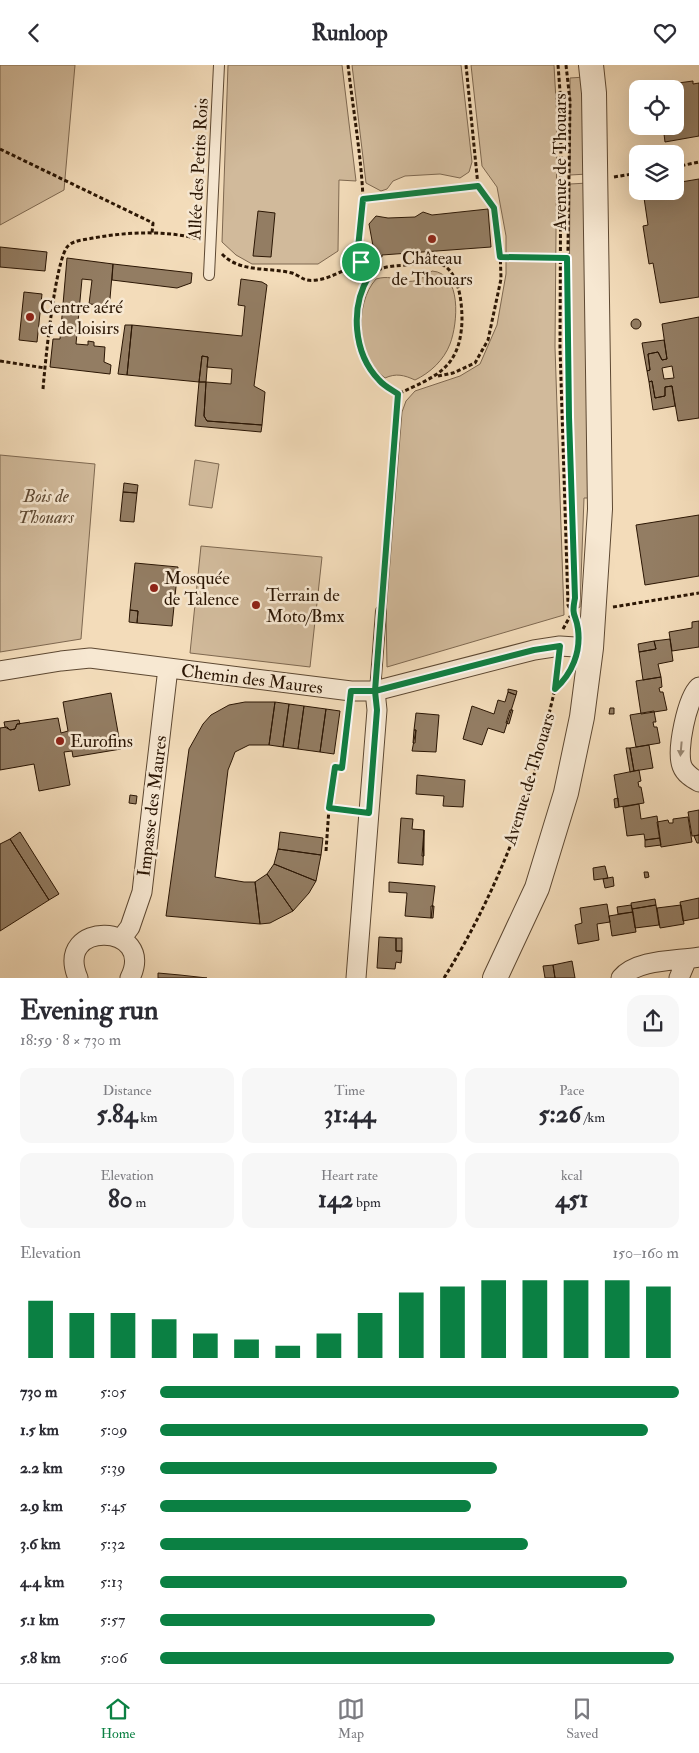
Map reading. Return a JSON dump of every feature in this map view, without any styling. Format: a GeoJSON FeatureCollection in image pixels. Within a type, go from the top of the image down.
{"type":"FeatureCollection","features":[{"type":"Feature","properties":{"kind":"street","name":"Avenue de Thouars"},"geometry":{"type":"LineString","coordinates":[[495,978],[537,887],[566,793],[582,717],[591,647],[600,509],[594,93],[591,65]]}},
{"type":"Feature","properties":{"kind":"street","name":"Chemin des Maures"},"geometry":{"type":"LineString","coordinates":[[0,671],[61,661],[90,659],[351,691],[375,691],[534,650],[560,646],[591,647]]}},
{"type":"Feature","properties":{"kind":"street","name":"Impasse des Maures"},"geometry":{"type":"LineString","coordinates":[[121,939],[130,927],[142,891],[168,668]]}},
{"type":"Feature","properties":{"kind":"street"},"geometry":{"type":"LineString","coordinates":[[699,687],[690,700],[680,755],[685,771],[699,782]]}},
{"type":"Feature","properties":{"kind":"street"},"geometry":{"type":"LineString","coordinates":[[356,978],[377,710],[375,691]]}},
{"type":"Feature","properties":{"kind":"street"},"geometry":{"type":"LineString","coordinates":[[78,978],[74,961],[77,951],[83,942],[101,934],[112,935],[121,939],[132,953],[134,963],[130,978]]}},
{"type":"Feature","properties":{"kind":"street"},"geometry":{"type":"LineString","coordinates":[[621,978],[627,972],[639,966],[693,958]]}},
{"type":"Feature","properties":{"kind":"street"},"geometry":{"type":"LineString","coordinates":[[679,978],[693,958]]}},
{"type":"Feature","properties":{"kind":"lane","name":"Allée des Petits Rois"},"geometry":{"type":"LineString","coordinates":[[209,275],[219,65]]}},
{"type":"Feature","properties":{"kind":"lane"},"geometry":{"type":"LineString","coordinates":[[375,691],[381,611]]}},
{"type":"Feature","properties":{"kind":"path"},"geometry":{"type":"LineString","coordinates":[[348,65],[363,199],[358,248],[361,262],[369,276]]}},
{"type":"Feature","properties":{"kind":"path"},"geometry":{"type":"LineString","coordinates":[[398,394],[437,376],[453,373],[475,363],[488,340],[501,279],[494,208],[478,186],[466,65]]}},
{"type":"Feature","properties":{"kind":"path"},"geometry":{"type":"LineString","coordinates":[[558,66],[566,65],[570,101],[567,258],[569,417],[575,570]]}},
{"type":"Feature","properties":{"kind":"path","name":"Avenue de Thouars"},"geometry":{"type":"LineString","coordinates":[[558,66],[561,104],[560,347],[568,605],[574,618]]}},
{"type":"Feature","properties":{"kind":"path"},"geometry":{"type":"LineString","coordinates":[[0,149],[153,223],[152,233]]}},
{"type":"Feature","properties":{"kind":"path"},"geometry":{"type":"LineString","coordinates":[[684,165],[699,162]]}},
{"type":"Feature","properties":{"kind":"path"},"geometry":{"type":"LineString","coordinates":[[363,199],[478,186]]}},
{"type":"Feature","properties":{"kind":"path"},"geometry":{"type":"LineString","coordinates":[[43,389],[55,293],[62,257],[67,247],[76,241],[129,232],[152,233],[211,242],[226,258],[251,269],[293,274],[303,281],[319,279],[361,262]]}},
{"type":"Feature","properties":{"kind":"path"},"geometry":{"type":"LineString","coordinates":[[500,257],[567,258]]}},
{"type":"Feature","properties":{"kind":"path"},"geometry":{"type":"LineString","coordinates":[[398,394],[379,380],[368,365],[361,347],[357,328],[357,308],[361,289],[369,276],[378,269],[388,266],[434,262],[443,265],[452,274],[462,304],[458,348],[449,365],[437,376]]}},
{"type":"Feature","properties":{"kind":"path"},"geometry":{"type":"LineString","coordinates":[[0,361],[45,368]]}},
{"type":"Feature","properties":{"kind":"path"},"geometry":{"type":"LineString","coordinates":[[381,611],[398,394]]}},
{"type":"Feature","properties":{"kind":"path"},"geometry":{"type":"LineString","coordinates":[[610,607],[699,593]]}},
{"type":"Feature","properties":{"kind":"path"},"geometry":{"type":"LineString","coordinates":[[555,689],[564,625],[574,606]]}},
{"type":"Feature","properties":{"kind":"path","name":"Avenue de Thouars"},"geometry":{"type":"LineString","coordinates":[[444,978],[460,952],[483,906],[523,812],[555,689],[569,675]]}},
{"type":"Feature","properties":{"kind":"path"},"geometry":{"type":"LineString","coordinates":[[326,851],[329,808],[335,767],[342,768],[351,691]]}},
{"type":"Feature","properties":{"kind":"path"},"geometry":{"type":"LineString","coordinates":[[329,808],[369,813]]}},
{"type":"Feature","properties":{"kind":"green space"},"geometry":{"type":"Polygon","coordinates":[[[0,65],[75,65],[64,190],[0,225],[0,65]]]}},
{"type":"Feature","properties":{"kind":"green space"},"geometry":{"type":"Polygon","coordinates":[[[228,65],[342,65],[356,181],[339,180],[338,251],[318,264],[252,264],[236,255],[222,242],[228,65]]]}},
{"type":"Feature","properties":{"kind":"green space"},"geometry":{"type":"Polygon","coordinates":[[[352,65],[461,65],[472,162],[469,172],[460,178],[440,174],[405,176],[393,181],[387,189],[381,191],[366,183],[352,65]]]}},
{"type":"Feature","properties":{"kind":"green space"},"geometry":{"type":"Polygon","coordinates":[[[471,65],[554,65],[557,119],[555,347],[564,615],[387,667],[386,612],[402,412],[406,401],[415,391],[460,376],[480,364],[497,325],[506,274],[506,236],[497,187],[482,166],[471,65]]]}},
{"type":"Feature","properties":{"kind":"green space"},"geometry":{"type":"Polygon","coordinates":[[[585,77],[588,174],[570,175],[570,78],[585,77]]]}},
{"type":"Feature","properties":{"kind":"green space"},"geometry":{"type":"Polygon","coordinates":[[[588,183],[593,498],[584,498],[580,607],[578,608],[569,333],[570,184],[588,183]]]}},
{"type":"Feature","properties":{"kind":"green space"},"geometry":{"type":"Polygon","coordinates":[[[432,271],[442,274],[449,280],[453,289],[456,312],[450,344],[440,361],[421,377],[415,380],[400,375],[385,378],[375,369],[368,358],[361,330],[364,302],[369,290],[376,279],[391,278],[403,281],[416,281],[432,271]]]}},
{"type":"Feature","properties":{"kind":"green space","name":"Bois de Thouars"},"geometry":{"type":"Polygon","coordinates":[[[0,455],[95,464],[81,639],[0,652],[0,455]]]}},
{"type":"Feature","properties":{"kind":"green space"},"geometry":{"type":"Polygon","coordinates":[[[195,460],[219,464],[212,508],[189,505],[195,460]]]}},
{"type":"Feature","properties":{"kind":"green space","name":"Terrain de Moto/Bmx"},"geometry":{"type":"Polygon","coordinates":[[[201,546],[322,557],[310,667],[190,653],[201,546]]]}},
{"type":"Feature","properties":{"kind":"building"},"geometry":{"type":"Polygon","coordinates":[[[693,81],[693,84],[699,83],[699,136],[665,142],[664,135],[684,135],[684,82],[693,81]]]}},
{"type":"Feature","properties":{"kind":"building"},"geometry":{"type":"Polygon","coordinates":[[[699,179],[699,297],[660,303],[653,263],[649,264],[643,226],[648,225],[644,200],[684,200],[684,182],[699,179]]]}},
{"type":"Feature","properties":{"kind":"building","name":"Château de Thouars"},"geometry":{"type":"Polygon","coordinates":[[[488,209],[491,247],[382,255],[382,257],[366,258],[365,247],[373,246],[369,224],[376,216],[388,218],[415,217],[423,212],[432,215],[488,209]]]}},
{"type":"Feature","properties":{"kind":"building"},"geometry":{"type":"Polygon","coordinates":[[[258,211],[275,213],[271,257],[253,256],[258,211]]]}},
{"type":"Feature","properties":{"kind":"building"},"geometry":{"type":"Polygon","coordinates":[[[0,247],[47,252],[45,271],[0,267],[0,247]]]}},
{"type":"Feature","properties":{"kind":"building"},"geometry":{"type":"Polygon","coordinates":[[[67,258],[113,264],[109,310],[104,310],[104,305],[89,304],[92,280],[82,279],[76,344],[88,345],[88,341],[94,342],[94,346],[105,347],[104,362],[111,365],[110,374],[50,367],[53,339],[60,339],[67,258]]]}},
{"type":"Feature","properties":{"kind":"building"},"geometry":{"type":"Polygon","coordinates":[[[113,264],[192,273],[191,283],[177,288],[112,280],[113,264]]]}},
{"type":"Feature","properties":{"kind":"building"},"geometry":{"type":"Polygon","coordinates":[[[241,279],[262,282],[267,285],[254,386],[265,392],[262,425],[207,421],[204,416],[206,382],[231,384],[232,369],[207,367],[208,357],[202,356],[199,382],[127,375],[132,325],[242,336],[245,306],[238,305],[241,279]]]}},
{"type":"Feature","properties":{"kind":"building","name":"Centre aéré et de loisirs"},"geometry":{"type":"Polygon","coordinates":[[[24,292],[42,294],[37,342],[19,340],[24,292]]]}},
{"type":"Feature","properties":{"kind":"building"},"geometry":{"type":"Polygon","coordinates":[[[699,317],[699,418],[678,421],[672,386],[665,387],[665,396],[655,398],[652,381],[649,382],[647,371],[650,370],[648,354],[658,352],[662,360],[667,359],[662,324],[699,317]],[[672,366],[662,368],[664,379],[674,378],[672,366]]]}},
{"type":"Feature","properties":{"kind":"building"},"geometry":{"type":"Polygon","coordinates":[[[634,319],[638,319],[641,324],[638,329],[634,329],[631,326],[631,322],[634,319]]]}},
{"type":"Feature","properties":{"kind":"building"},"geometry":{"type":"Polygon","coordinates":[[[125,325],[132,325],[127,375],[118,374],[125,325]]]}},
{"type":"Feature","properties":{"kind":"building"},"geometry":{"type":"Polygon","coordinates":[[[664,340],[667,359],[662,360],[658,352],[648,354],[650,370],[647,371],[642,343],[664,340]]]}},
{"type":"Feature","properties":{"kind":"building"},"geometry":{"type":"Polygon","coordinates":[[[202,356],[208,357],[206,382],[199,382],[202,356]]]}},
{"type":"Feature","properties":{"kind":"building"},"geometry":{"type":"Polygon","coordinates":[[[652,381],[655,398],[665,396],[665,387],[672,386],[675,406],[653,410],[649,382],[652,381]]]}},
{"type":"Feature","properties":{"kind":"building"},"geometry":{"type":"Polygon","coordinates":[[[199,382],[206,382],[204,416],[207,421],[262,425],[261,432],[195,426],[199,382]]]}},
{"type":"Feature","properties":{"kind":"building"},"geometry":{"type":"Polygon","coordinates":[[[124,483],[138,485],[137,493],[123,492],[124,483]]]}},
{"type":"Feature","properties":{"kind":"building"},"geometry":{"type":"Polygon","coordinates":[[[123,492],[137,493],[134,522],[120,521],[123,492]]]}},
{"type":"Feature","properties":{"kind":"building"},"geometry":{"type":"Polygon","coordinates":[[[699,515],[699,576],[645,585],[636,525],[699,515]]]}},
{"type":"Feature","properties":{"kind":"building","name":"Mosquée de Talence"},"geometry":{"type":"Polygon","coordinates":[[[135,563],[178,567],[172,626],[137,623],[138,611],[130,610],[135,563]]]}},
{"type":"Feature","properties":{"kind":"building","name":"Mosquée de Talence"},"geometry":{"type":"Polygon","coordinates":[[[130,610],[138,611],[137,623],[129,622],[130,610]]]}},
{"type":"Feature","properties":{"kind":"building"},"geometry":{"type":"Polygon","coordinates":[[[699,621],[699,647],[672,651],[669,632],[692,628],[692,622],[699,621]]]}},
{"type":"Feature","properties":{"kind":"building"},"geometry":{"type":"Polygon","coordinates":[[[670,639],[673,661],[658,664],[661,677],[643,680],[639,652],[656,649],[654,641],[670,639]]]}},
{"type":"Feature","properties":{"kind":"building"},"geometry":{"type":"Polygon","coordinates":[[[654,641],[656,649],[639,652],[638,644],[654,641]]]}},
{"type":"Feature","properties":{"kind":"building"},"geometry":{"type":"Polygon","coordinates":[[[661,677],[662,687],[659,688],[660,692],[663,692],[667,710],[641,714],[636,681],[661,677]]]}},
{"type":"Feature","properties":{"kind":"building"},"geometry":{"type":"Polygon","coordinates":[[[508,689],[517,691],[516,695],[508,692],[508,689]]]}},
{"type":"Feature","properties":{"kind":"building"},"geometry":{"type":"Polygon","coordinates":[[[508,692],[516,695],[504,733],[488,728],[482,745],[463,739],[472,706],[494,714],[498,700],[505,702],[508,692]]]}},
{"type":"Feature","properties":{"kind":"building","name":"Eurofins"},"geometry":{"type":"Polygon","coordinates":[[[111,693],[121,749],[73,757],[72,751],[64,752],[70,785],[39,791],[34,764],[0,770],[0,728],[7,727],[10,730],[15,729],[17,724],[58,718],[61,733],[68,731],[63,702],[111,693]]]}},
{"type":"Feature","properties":{"kind":"building"},"geometry":{"type":"Polygon","coordinates":[[[245,702],[275,702],[269,745],[249,745],[235,752],[228,770],[215,877],[255,882],[260,924],[166,916],[189,749],[203,724],[211,715],[229,705],[245,702]]]}},
{"type":"Feature","properties":{"kind":"building"},"geometry":{"type":"Polygon","coordinates":[[[275,702],[289,704],[283,747],[269,745],[275,702]]]}},
{"type":"Feature","properties":{"kind":"building"},"geometry":{"type":"Polygon","coordinates":[[[289,704],[304,706],[298,749],[283,747],[289,704]]]}},
{"type":"Feature","properties":{"kind":"building"},"geometry":{"type":"Polygon","coordinates":[[[304,706],[326,709],[320,752],[298,749],[304,706]]]}},
{"type":"Feature","properties":{"kind":"building"},"geometry":{"type":"Polygon","coordinates":[[[610,708],[614,708],[614,714],[609,714],[610,708]]]}},
{"type":"Feature","properties":{"kind":"building"},"geometry":{"type":"Polygon","coordinates":[[[326,709],[340,711],[334,754],[320,752],[326,709]]]}},
{"type":"Feature","properties":{"kind":"building"},"geometry":{"type":"Polygon","coordinates":[[[510,710],[513,710],[509,724],[506,723],[510,710]]]}},
{"type":"Feature","properties":{"kind":"building"},"geometry":{"type":"Polygon","coordinates":[[[654,711],[656,722],[653,722],[654,727],[657,727],[660,743],[636,747],[630,715],[654,711]]]}},
{"type":"Feature","properties":{"kind":"building"},"geometry":{"type":"Polygon","coordinates":[[[416,713],[439,715],[436,752],[412,751],[416,730],[414,730],[416,713]]]}},
{"type":"Feature","properties":{"kind":"building"},"geometry":{"type":"Polygon","coordinates":[[[19,720],[20,724],[17,724],[15,729],[10,730],[5,727],[4,722],[19,720]]]}},
{"type":"Feature","properties":{"kind":"building"},"geometry":{"type":"Polygon","coordinates":[[[414,730],[416,730],[415,743],[413,743],[414,730]]]}},
{"type":"Feature","properties":{"kind":"building"},"geometry":{"type":"Polygon","coordinates":[[[649,745],[653,768],[634,771],[630,748],[649,745]]]}},
{"type":"Feature","properties":{"kind":"building"},"geometry":{"type":"Polygon","coordinates":[[[626,748],[630,748],[634,771],[630,772],[626,748]]]}},
{"type":"Feature","properties":{"kind":"building"},"geometry":{"type":"Polygon","coordinates":[[[639,770],[641,781],[638,782],[639,787],[641,787],[644,803],[619,807],[614,775],[639,770]]]}},
{"type":"Feature","properties":{"kind":"building"},"geometry":{"type":"Polygon","coordinates":[[[417,775],[465,780],[463,807],[443,806],[444,796],[416,794],[417,775]]]}},
{"type":"Feature","properties":{"kind":"building"},"geometry":{"type":"Polygon","coordinates":[[[130,795],[137,796],[136,804],[129,803],[130,795]]]}},
{"type":"Feature","properties":{"kind":"building"},"geometry":{"type":"Polygon","coordinates":[[[618,798],[619,807],[615,808],[614,799],[618,798]]]}},
{"type":"Feature","properties":{"kind":"building"},"geometry":{"type":"Polygon","coordinates":[[[639,804],[641,819],[657,816],[660,838],[645,840],[644,834],[627,836],[623,807],[639,804]]]}},
{"type":"Feature","properties":{"kind":"building"},"geometry":{"type":"Polygon","coordinates":[[[699,810],[699,835],[692,836],[688,812],[699,810]]]}},
{"type":"Feature","properties":{"kind":"building"},"geometry":{"type":"Polygon","coordinates":[[[688,817],[692,842],[661,847],[657,822],[668,820],[669,823],[673,823],[673,819],[688,817]]]}},
{"type":"Feature","properties":{"kind":"building"},"geometry":{"type":"Polygon","coordinates":[[[401,818],[413,819],[412,829],[424,830],[423,865],[398,863],[401,818]]]}},
{"type":"Feature","properties":{"kind":"building"},"geometry":{"type":"Polygon","coordinates":[[[424,830],[424,856],[422,856],[424,830]]]}},
{"type":"Feature","properties":{"kind":"building"},"geometry":{"type":"Polygon","coordinates":[[[20,832],[59,894],[49,900],[10,839],[20,832]]]}},
{"type":"Feature","properties":{"kind":"building"},"geometry":{"type":"Polygon","coordinates":[[[280,832],[323,838],[321,855],[278,849],[280,832]]]}},
{"type":"Feature","properties":{"kind":"building"},"geometry":{"type":"Polygon","coordinates":[[[699,835],[699,843],[697,843],[694,836],[699,835]]]}},
{"type":"Feature","properties":{"kind":"building"},"geometry":{"type":"Polygon","coordinates":[[[660,838],[661,845],[645,847],[645,840],[660,838]]]}},
{"type":"Feature","properties":{"kind":"building"},"geometry":{"type":"Polygon","coordinates":[[[10,839],[49,900],[0,931],[0,844],[10,839]]]}},
{"type":"Feature","properties":{"kind":"building"},"geometry":{"type":"Polygon","coordinates":[[[278,849],[321,855],[316,881],[274,864],[278,849]]]}},
{"type":"Feature","properties":{"kind":"building"},"geometry":{"type":"Polygon","coordinates":[[[274,864],[316,881],[309,893],[293,911],[267,874],[274,864]]]}},
{"type":"Feature","properties":{"kind":"building"},"geometry":{"type":"Polygon","coordinates":[[[605,866],[608,878],[594,880],[593,868],[605,866]]]}},
{"type":"Feature","properties":{"kind":"building"},"geometry":{"type":"Polygon","coordinates":[[[644,872],[648,872],[649,877],[645,878],[644,872]]]}},
{"type":"Feature","properties":{"kind":"building"},"geometry":{"type":"Polygon","coordinates":[[[267,874],[293,911],[270,923],[260,924],[255,882],[267,874]]]}},
{"type":"Feature","properties":{"kind":"building"},"geometry":{"type":"Polygon","coordinates":[[[613,877],[614,886],[605,888],[603,879],[613,877]]]}},
{"type":"Feature","properties":{"kind":"building"},"geometry":{"type":"Polygon","coordinates":[[[389,882],[435,886],[431,918],[405,916],[407,893],[389,892],[389,882]]]}},
{"type":"Feature","properties":{"kind":"building"},"geometry":{"type":"Polygon","coordinates":[[[699,898],[699,918],[683,921],[680,902],[699,898]]]}},
{"type":"Feature","properties":{"kind":"building"},"geometry":{"type":"Polygon","coordinates":[[[655,899],[656,905],[632,909],[631,903],[655,899]]]}},
{"type":"Feature","properties":{"kind":"building"},"geometry":{"type":"Polygon","coordinates":[[[607,904],[610,922],[597,924],[599,940],[578,944],[575,925],[582,923],[580,908],[607,904]]]}},
{"type":"Feature","properties":{"kind":"building"},"geometry":{"type":"Polygon","coordinates":[[[631,905],[633,912],[618,914],[617,907],[631,905]]]}},
{"type":"Feature","properties":{"kind":"building"},"geometry":{"type":"Polygon","coordinates":[[[656,905],[659,925],[635,928],[632,909],[656,905]]]}},
{"type":"Feature","properties":{"kind":"building"},"geometry":{"type":"Polygon","coordinates":[[[681,905],[684,924],[660,928],[657,908],[681,905]]]}},
{"type":"Feature","properties":{"kind":"building"},"geometry":{"type":"Polygon","coordinates":[[[431,906],[434,906],[433,918],[431,918],[431,906]]]}},
{"type":"Feature","properties":{"kind":"building"},"geometry":{"type":"Polygon","coordinates":[[[633,912],[636,932],[612,936],[609,916],[633,912]]]}},
{"type":"Feature","properties":{"kind":"building"},"geometry":{"type":"Polygon","coordinates":[[[379,937],[396,938],[396,951],[402,951],[401,963],[396,962],[395,969],[377,968],[379,937]]]}},
{"type":"Feature","properties":{"kind":"building"},"geometry":{"type":"Polygon","coordinates":[[[396,938],[402,938],[402,951],[396,951],[396,938]]]}},
{"type":"Feature","properties":{"kind":"building"},"geometry":{"type":"Polygon","coordinates":[[[572,961],[575,978],[555,978],[553,965],[572,961]]]}},
{"type":"Feature","properties":{"kind":"building"},"geometry":{"type":"Polygon","coordinates":[[[553,965],[555,978],[545,978],[543,966],[553,965]]]}},
{"type":"Feature","properties":{"kind":"building"},"geometry":{"type":"Polygon","coordinates":[[[158,973],[180,975],[207,978],[158,978],[158,973]]]}},
{"type":"Feature","properties":{"kind":"place","name":"Château de Thouars"},"geometry":{"type":"Point","coordinates":[432,239]}},
{"type":"Feature","properties":{"kind":"place","name":"Centre aéré et de loisirs"},"geometry":{"type":"Point","coordinates":[30,317]}},
{"type":"Feature","properties":{"kind":"place","name":"Mosquée de Talence"},"geometry":{"type":"Point","coordinates":[154,588]}},
{"type":"Feature","properties":{"kind":"place","name":"Terrain de Moto/Bmx"},"geometry":{"type":"Point","coordinates":[256,605]}},
{"type":"Feature","properties":{"kind":"place","name":"Eurofins"},"geometry":{"type":"Point","coordinates":[60,741]}},
{"type":"Feature","properties":{"kind":"route"},"geometry":{"type":"LineString","coordinates":[[361,262],[358,248],[363,199],[478,186],[494,208],[500,257],[567,258],[569,417],[575,598],[572,613],[578,629],[577,647],[572,671],[566,680],[555,689],[555,675],[560,646],[534,650],[375,691],[377,710],[369,813],[329,808],[335,767],[342,768],[351,691],[375,691],[398,394],[379,380],[368,365],[361,347],[357,328],[357,308],[361,289],[369,276],[361,262]]}}]}
